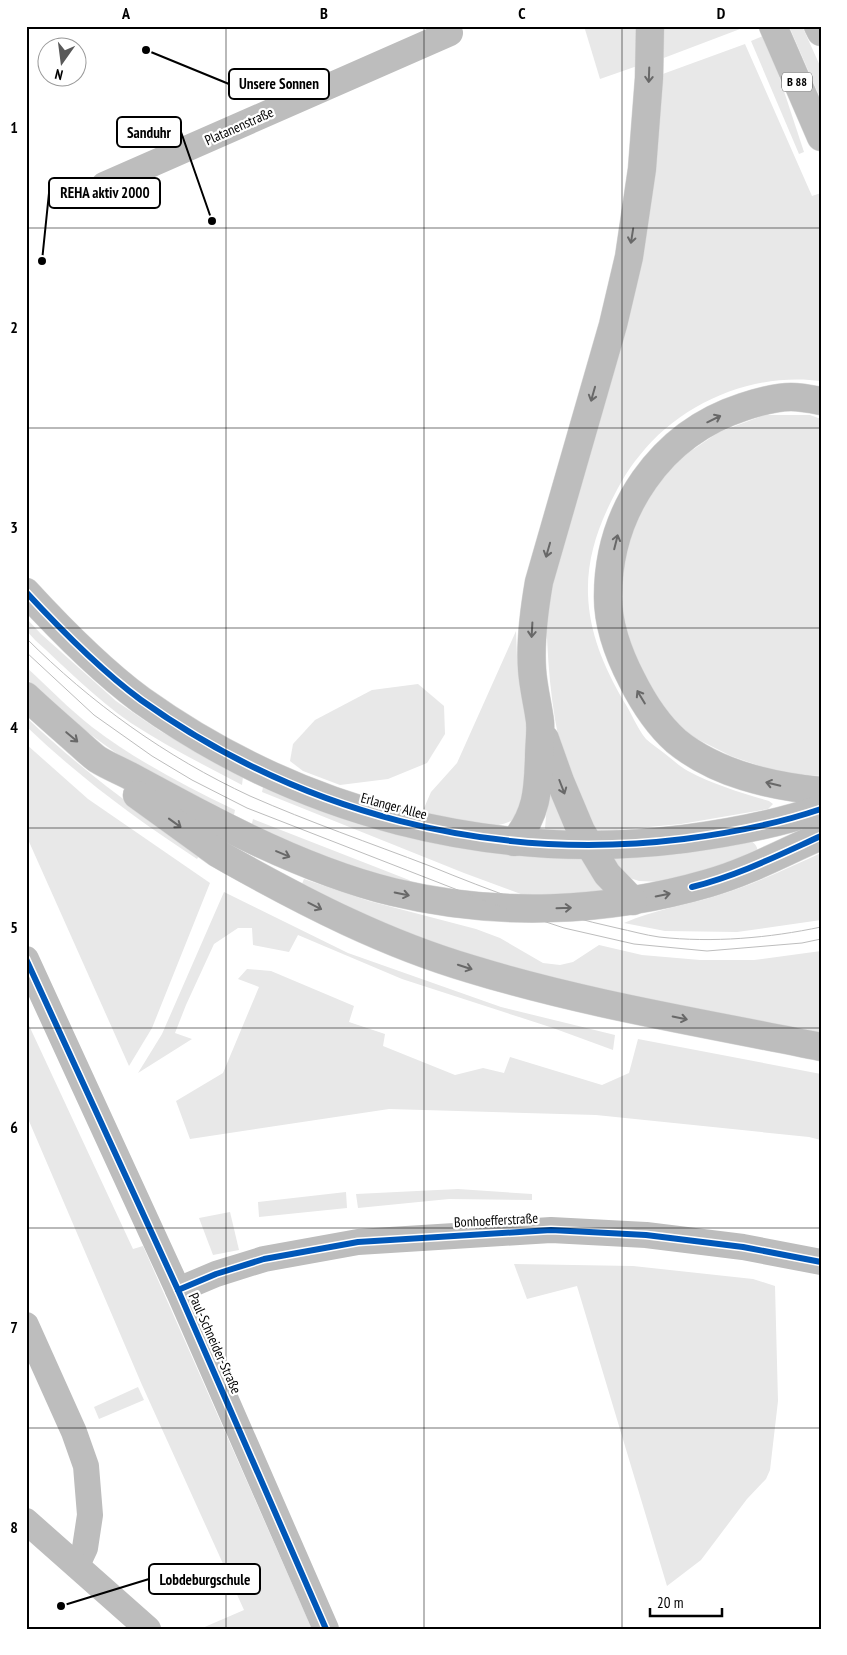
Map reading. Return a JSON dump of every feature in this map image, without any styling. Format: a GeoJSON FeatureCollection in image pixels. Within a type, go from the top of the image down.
{"type":"FeatureCollection","features":[{"type":"Feature","properties":{"kind":"main road"},"geometry":{"type":"LineString","coordinates":[[514,842],[523,830],[535,805],[538,784],[540,724],[532,670],[531,644],[534,609],[539,582],[613,325],[628,257],[642,169],[650,78],[650,26]]}},
{"type":"Feature","properties":{"kind":"main road","name":"B 88"},"geometry":{"type":"LineString","coordinates":[[773,26],[821,137]]}},
{"type":"Feature","properties":{"kind":"main road"},"geometry":{"type":"LineString","coordinates":[[818,26],[821,32]]}},
{"type":"Feature","properties":{"kind":"main road"},"geometry":{"type":"LineString","coordinates":[[821,401],[790,397],[757,402],[730,411],[703,424],[679,442],[659,461],[642,482],[627,507],[617,536],[610,566],[608,598],[611,621],[627,670],[640,696],[656,721],[676,740],[700,757],[746,777],[773,785],[821,791]]}},
{"type":"Feature","properties":{"kind":"main road","name":"Erlanger Allee"},"geometry":{"type":"LineString","coordinates":[[26,592],[54,622],[106,671],[172,722],[258,770],[317,794],[397,821],[440,831],[514,842],[590,846],[663,842],[706,836],[773,822],[821,809]]}},
{"type":"Feature","properties":{"kind":"main road"},"geometry":{"type":"LineString","coordinates":[[26,696],[136,794],[217,853],[344,921],[406,947],[470,969],[550,992],[821,1047]]}},
{"type":"Feature","properties":{"kind":"main road"},"geometry":{"type":"LineString","coordinates":[[540,724],[570,805],[590,846],[607,874],[632,901]]}},
{"type":"Feature","properties":{"kind":"main road"},"geometry":{"type":"LineString","coordinates":[[97,759],[226,827],[276,851],[347,878],[392,892],[431,900],[504,908],[568,908],[632,901],[671,893],[710,883],[749,869],[821,836]]}},
{"type":"Feature","properties":{"kind":"street","name":"Platanenstraße"},"geometry":{"type":"LineString","coordinates":[[104,185],[450,33],[447,26]]}},
{"type":"Feature","properties":{"kind":"street","name":"Paul-Schneider-Straße"},"geometry":{"type":"LineString","coordinates":[[26,959],[178,1290],[326,1629]]}},
{"type":"Feature","properties":{"kind":"street","name":"Bonhoefferstraße"},"geometry":{"type":"LineString","coordinates":[[178,1290],[216,1274],[264,1258],[358,1242],[551,1230],[646,1235],[743,1247],[821,1262]]}},
{"type":"Feature","properties":{"kind":"street"},"geometry":{"type":"LineString","coordinates":[[26,1325],[74,1432],[86,1466],[90,1515],[85,1548],[77,1565]]}},
{"type":"Feature","properties":{"kind":"street"},"geometry":{"type":"LineString","coordinates":[[26,1521],[148,1629]]}},
{"type":"Feature","properties":{"kind":"shaded area"},"geometry":{"type":"Polygon","coordinates":[[[584,26],[640,26],[640,65],[600,79],[584,26]]]}},
{"type":"Feature","properties":{"kind":"shaded area"},"geometry":{"type":"Polygon","coordinates":[[[660,26],[748,26],[661,59],[660,26]]]}},
{"type":"Feature","properties":{"kind":"shaded area"},"geometry":{"type":"Polygon","coordinates":[[[789,26],[802,26],[821,68],[821,100],[789,26]]]}},
{"type":"Feature","properties":{"kind":"shaded area"},"geometry":{"type":"Polygon","coordinates":[[[763,36],[777,70],[804,152],[799,154],[751,41],[763,36]]]}},
{"type":"Feature","properties":{"kind":"shaded area"},"geometry":{"type":"Polygon","coordinates":[[[745,44],[812,196],[821,193],[821,381],[796,379],[770,381],[745,386],[698,406],[657,436],[630,468],[607,510],[593,550],[588,594],[591,622],[604,662],[616,688],[646,739],[688,771],[718,785],[769,801],[773,804],[768,809],[681,824],[594,832],[569,776],[555,719],[547,643],[546,604],[660,75],[745,44]]]}},
{"type":"Feature","properties":{"kind":"shaded area"},"geometry":{"type":"Polygon","coordinates":[[[765,415],[810,415],[821,419],[821,776],[780,773],[731,756],[681,731],[651,695],[625,641],[616,604],[620,559],[637,516],[658,482],[685,455],[719,432],[765,415]]]}},
{"type":"Feature","properties":{"kind":"shaded area"},"geometry":{"type":"Polygon","coordinates":[[[26,618],[41,634],[116,701],[160,731],[243,777],[242,785],[158,740],[118,714],[93,694],[35,640],[26,630],[26,618]]]}},
{"type":"Feature","properties":{"kind":"shaded area"},"geometry":{"type":"Polygon","coordinates":[[[516,631],[517,657],[530,754],[518,817],[507,823],[483,826],[457,823],[421,815],[431,792],[457,763],[516,631]]]}},
{"type":"Feature","properties":{"kind":"shaded area"},"geometry":{"type":"Polygon","coordinates":[[[26,667],[75,713],[126,751],[198,792],[235,810],[233,820],[168,786],[106,746],[56,706],[26,678],[26,667]]]}},
{"type":"Feature","properties":{"kind":"shaded area"},"geometry":{"type":"Polygon","coordinates":[[[418,684],[444,706],[445,734],[427,763],[388,779],[340,785],[303,771],[290,761],[293,744],[315,720],[372,690],[418,684]]]}},
{"type":"Feature","properties":{"kind":"shaded area"},"geometry":{"type":"Polygon","coordinates":[[[26,717],[110,789],[200,854],[197,859],[130,813],[66,763],[26,726],[26,717]]]}},
{"type":"Feature","properties":{"kind":"shaded area"},"geometry":{"type":"Polygon","coordinates":[[[26,744],[88,799],[210,883],[152,1028],[129,1066],[26,835],[26,744]]]}},
{"type":"Feature","properties":{"kind":"shaded area"},"geometry":{"type":"Polygon","coordinates":[[[549,783],[571,830],[546,830],[545,828],[549,783]]]}},
{"type":"Feature","properties":{"kind":"shaded area"},"geometry":{"type":"Polygon","coordinates":[[[263,787],[373,827],[428,841],[484,851],[584,857],[608,891],[529,897],[262,792],[263,787]]]}},
{"type":"Feature","properties":{"kind":"shaded area"},"geometry":{"type":"Polygon","coordinates":[[[253,819],[409,880],[412,883],[371,877],[251,828],[253,819]]]}},
{"type":"Feature","properties":{"kind":"shaded area"},"geometry":{"type":"Polygon","coordinates":[[[751,841],[757,847],[756,856],[663,882],[639,881],[624,876],[613,859],[681,854],[751,841]]]}},
{"type":"Feature","properties":{"kind":"shaded area"},"geometry":{"type":"Polygon","coordinates":[[[821,853],[821,920],[737,932],[665,931],[624,923],[741,888],[821,853]]]}},
{"type":"Feature","properties":{"kind":"shaded area"},"geometry":{"type":"Polygon","coordinates":[[[304,879],[369,901],[476,929],[500,938],[543,963],[560,965],[573,962],[599,945],[642,955],[700,960],[754,960],[821,951],[821,1036],[535,976],[422,941],[301,886],[304,879]]]}},
{"type":"Feature","properties":{"kind":"shaded area"},"geometry":{"type":"Polygon","coordinates":[[[224,892],[348,953],[501,1007],[615,1035],[613,1050],[553,1028],[402,979],[298,935],[289,952],[253,945],[252,928],[238,928],[214,944],[186,1005],[175,1033],[192,1039],[138,1073],[162,1034],[224,892]]]}},
{"type":"Feature","properties":{"kind":"shaded area"},"geometry":{"type":"Polygon","coordinates":[[[247,969],[271,971],[354,1006],[349,1022],[385,1034],[383,1046],[455,1075],[483,1068],[504,1073],[510,1057],[602,1085],[629,1073],[638,1039],[821,1074],[821,1140],[809,1137],[596,1115],[389,1109],[190,1139],[176,1101],[223,1073],[259,987],[238,979],[247,969]]]}},
{"type":"Feature","properties":{"kind":"shaded area"},"geometry":{"type":"Polygon","coordinates":[[[26,1019],[133,1249],[143,1246],[312,1629],[200,1629],[244,1610],[142,1385],[26,1114],[26,1019]]]}},
{"type":"Feature","properties":{"kind":"shaded area"},"geometry":{"type":"Polygon","coordinates":[[[458,1189],[532,1194],[532,1200],[449,1199],[358,1208],[356,1194],[458,1189]]]}},
{"type":"Feature","properties":{"kind":"shaded area"},"geometry":{"type":"Polygon","coordinates":[[[346,1192],[347,1208],[259,1217],[258,1202],[346,1192]]]}},
{"type":"Feature","properties":{"kind":"shaded area"},"geometry":{"type":"Polygon","coordinates":[[[230,1212],[239,1250],[213,1255],[199,1218],[230,1212]]]}},
{"type":"Feature","properties":{"kind":"shaded area"},"geometry":{"type":"Polygon","coordinates":[[[514,1264],[633,1266],[753,1279],[775,1286],[778,1401],[770,1470],[766,1479],[747,1499],[701,1560],[667,1586],[577,1286],[527,1299],[514,1264]]]}},
{"type":"Feature","properties":{"kind":"shaded area"},"geometry":{"type":"Polygon","coordinates":[[[138,1387],[144,1400],[99,1419],[94,1407],[138,1387]]]}},
{"type":"Feature","properties":{"kind":"tram line"},"geometry":{"type":"LineString","coordinates":[[26,638],[77,685],[131,727],[159,746],[219,781],[295,815],[499,893],[569,916],[659,937],[700,940],[761,937],[821,927]]}},
{"type":"Feature","properties":{"kind":"tram line"},"geometry":{"type":"LineString","coordinates":[[26,652],[94,715],[152,756],[192,780],[247,808],[504,908],[564,928],[634,944],[707,951],[802,943],[821,939]]}},
{"type":"Feature","properties":{"kind":"cycle path"},"geometry":{"type":"LineString","coordinates":[[26,592],[67,635],[110,675],[141,700],[202,739],[265,773],[331,800],[399,821],[469,835],[540,843],[612,845],[719,834],[770,824],[821,809]]}},
{"type":"Feature","properties":{"kind":"cycle path"},"geometry":{"type":"LineString","coordinates":[[692,887],[742,871],[821,836]]}},
{"type":"Feature","properties":{"kind":"cycle path"},"geometry":{"type":"LineString","coordinates":[[26,959],[178,1290],[326,1629]]}},
{"type":"Feature","properties":{"kind":"cycle path"},"geometry":{"type":"LineString","coordinates":[[178,1290],[216,1274],[264,1259],[358,1242],[551,1230],[646,1235],[743,1247],[821,1262]]}},
{"type":"Feature","properties":{"kind":"place","name":"Unsere Sonnen"},"geometry":{"type":"Point","coordinates":[146,50]}},
{"type":"Feature","properties":{"kind":"place","name":"Sanduhr"},"geometry":{"type":"Point","coordinates":[212,221]}},
{"type":"Feature","properties":{"kind":"place","name":"REHA aktiv 2000"},"geometry":{"type":"Point","coordinates":[42,261]}},
{"type":"Feature","properties":{"kind":"place","name":"Lobdeburgschule"},"geometry":{"type":"Point","coordinates":[61,1606]}}]}
